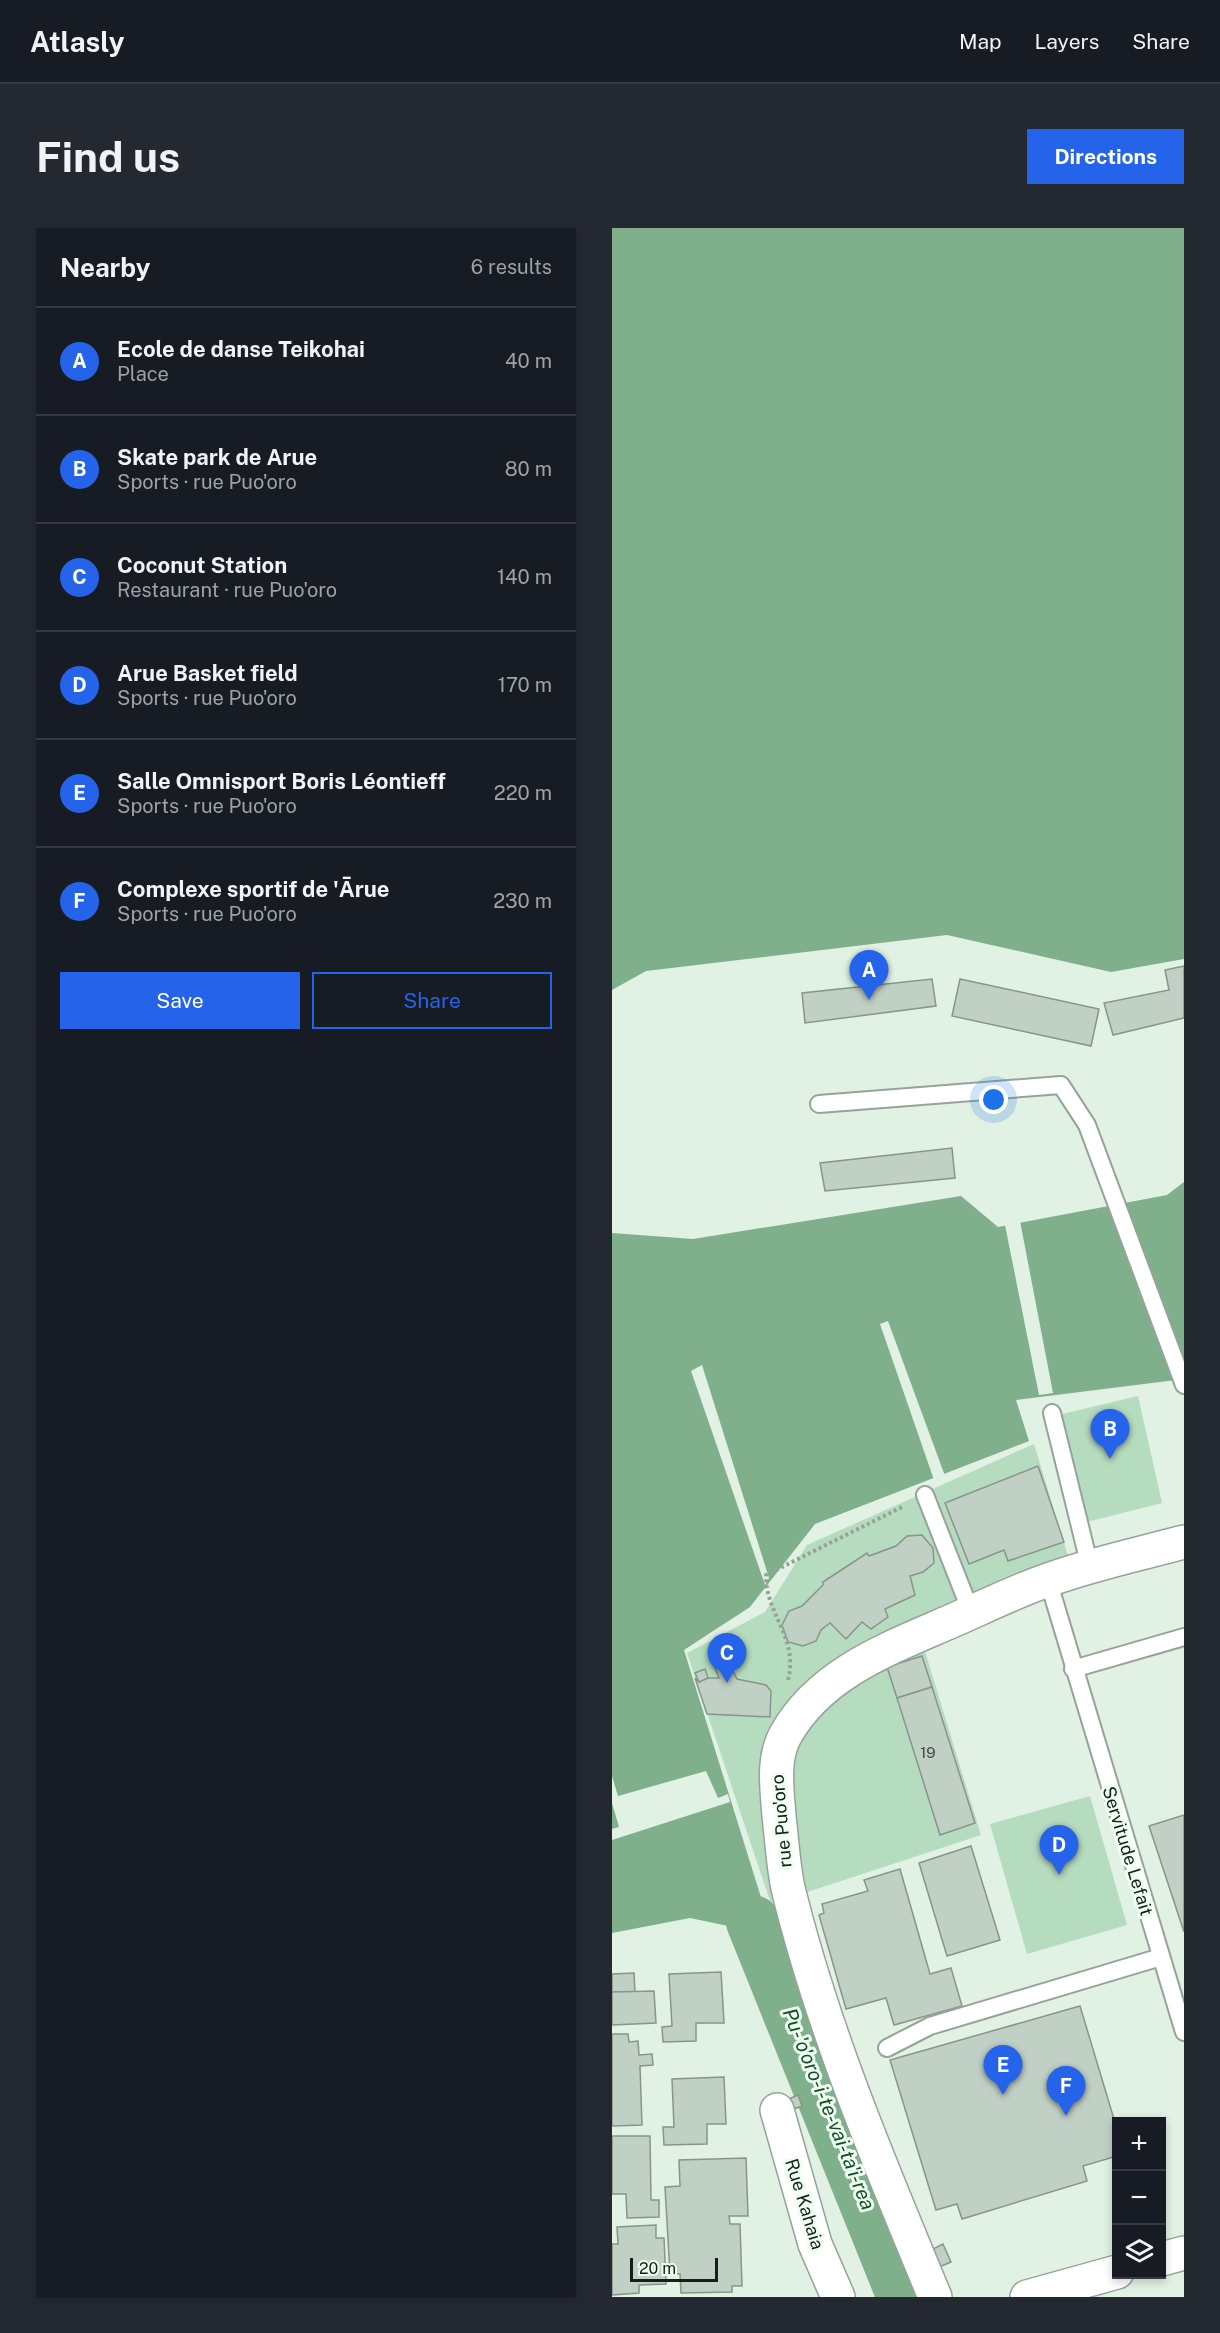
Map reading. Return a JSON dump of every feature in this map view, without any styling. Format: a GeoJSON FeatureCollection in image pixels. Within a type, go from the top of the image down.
{"type":"FeatureCollection","features":[{"type":"Feature","properties":{"kind":"street","name":"rue Puo'oro"},"geometry":{"type":"LineString","coordinates":[[935,2297],[859,2105],[819,1995],[788,1887],[776,1784],[776,1763],[784,1735],[805,1707],[851,1668],[879,1653],[1048,1580],[1184,1542]]}},
{"type":"Feature","properties":{"kind":"street","name":"Rue Kahaia"},"geometry":{"type":"LineString","coordinates":[[777,2110],[815,2244],[838,2297]]}},
{"type":"Feature","properties":{"kind":"street"},"geometry":{"type":"LineString","coordinates":[[1166,2258],[1184,2253]]}},
{"type":"Feature","properties":{"kind":"street"},"geometry":{"type":"LineString","coordinates":[[1027,2297],[1112,2273]]}},
{"type":"Feature","properties":{"kind":"lane"},"geometry":{"type":"LineString","coordinates":[[819,1104],[1060,1085],[1087,1125],[1184,1385]]}},
{"type":"Feature","properties":{"kind":"lane"},"geometry":{"type":"LineString","coordinates":[[1052,1413],[1090,1567]]}},
{"type":"Feature","properties":{"kind":"lane"},"geometry":{"type":"LineString","coordinates":[[925,1495],[971,1612]]}},
{"type":"Feature","properties":{"kind":"lane","name":"Servitude Lefait"},"geometry":{"type":"LineString","coordinates":[[1048,1580],[1184,2032]]}},
{"type":"Feature","properties":{"kind":"lane"},"geometry":{"type":"LineString","coordinates":[[1073,1669],[1184,1637]]}},
{"type":"Feature","properties":{"kind":"lane"},"geometry":{"type":"LineString","coordinates":[[887,2048],[930,2026],[1161,1958]]}},
{"type":"Feature","properties":{"kind":"path"},"geometry":{"type":"LineString","coordinates":[[785,1688],[791,1667],[790,1647],[778,1622],[774,1604],[766,1593],[766,1575],[925,1495]]}},
{"type":"Feature","properties":{"kind":"shaded area"},"geometry":{"type":"Polygon","coordinates":[[[612,228],[1184,228],[1184,959],[1111,972],[947,935],[646,971],[612,990],[612,228]]]}},
{"type":"Feature","properties":{"kind":"shaded area"},"geometry":{"type":"Polygon","coordinates":[[[1184,1182],[1184,1379],[1016,1400],[1029,1441],[815,1524],[750,1607],[684,1650],[764,1907],[747,1930],[690,1918],[612,1933],[612,1233],[693,1239],[961,1196],[998,1227],[1167,1195],[1184,1182]]]}},
{"type":"Feature","properties":{"kind":"shaded area"},"geometry":{"type":"Polygon","coordinates":[[[1138,1396],[1162,1503],[1083,1523],[1058,1415],[1138,1396]]]}},
{"type":"Feature","properties":{"kind":"shaded area"},"geometry":{"type":"Polygon","coordinates":[[[1034,1444],[1075,1579],[924,1648],[981,1835],[771,1904],[687,1653],[765,1612],[807,1545],[1034,1444]]]}},
{"type":"Feature","properties":{"kind":"shaded area"},"geometry":{"type":"Polygon","coordinates":[[[1090,1796],[1127,1925],[1027,1954],[990,1824],[1090,1796]]]}},
{"type":"Feature","properties":{"kind":"pier"},"geometry":{"type":"Polygon","coordinates":[[[1020,1220],[1053,1393],[1039,1395],[1005,1225],[1020,1220]]]}},
{"type":"Feature","properties":{"kind":"pier"},"geometry":{"type":"Polygon","coordinates":[[[888,1321],[945,1476],[934,1480],[880,1324],[888,1321]]]}},
{"type":"Feature","properties":{"kind":"pier"},"geometry":{"type":"Polygon","coordinates":[[[702,1365],[769,1578],[765,1585],[691,1371],[702,1365]]]}},
{"type":"Feature","properties":{"kind":"pier"},"geometry":{"type":"Polygon","coordinates":[[[706,1771],[718,1798],[728,1794],[730,1802],[612,1840],[612,1829],[619,1827],[612,1803],[612,1776],[618,1796],[706,1771]]]}},
{"type":"Feature","properties":{"kind":"building"},"geometry":{"type":"Polygon","coordinates":[[[1184,966],[1184,1018],[1113,1035],[1104,1003],[1169,990],[1165,970],[1184,966]]]}},
{"type":"Feature","properties":{"kind":"building"},"geometry":{"type":"Polygon","coordinates":[[[932,979],[936,1006],[805,1023],[802,993],[932,979]]]}},
{"type":"Feature","properties":{"kind":"building"},"geometry":{"type":"Polygon","coordinates":[[[960,979],[1099,1009],[1091,1046],[952,1016],[960,979]]]}},
{"type":"Feature","properties":{"kind":"building"},"geometry":{"type":"Polygon","coordinates":[[[952,1148],[955,1178],[825,1191],[820,1163],[952,1148]]]}},
{"type":"Feature","properties":{"kind":"building"},"geometry":{"type":"Polygon","coordinates":[[[1038,1466],[1064,1542],[1008,1561],[1004,1550],[969,1564],[945,1503],[1038,1466]]]}},
{"type":"Feature","properties":{"kind":"building"},"geometry":{"type":"Polygon","coordinates":[[[922,1535],[933,1548],[934,1563],[923,1572],[910,1576],[915,1595],[885,1609],[888,1617],[871,1629],[862,1622],[846,1639],[830,1623],[821,1630],[816,1641],[803,1646],[788,1642],[782,1625],[789,1611],[802,1606],[823,1585],[823,1582],[867,1553],[869,1556],[896,1546],[907,1536],[922,1535]]]}},
{"type":"Feature","properties":{"kind":"building"},"geometry":{"type":"Polygon","coordinates":[[[723,1651],[737,1679],[766,1685],[771,1691],[770,1717],[707,1714],[695,1678],[699,1682],[707,1678],[719,1678],[710,1656],[723,1651]]]}},
{"type":"Feature","properties":{"kind":"building"},"geometry":{"type":"Polygon","coordinates":[[[922,1656],[932,1687],[897,1698],[887,1667],[922,1656]]]}},
{"type":"Feature","properties":{"kind":"building"},"geometry":{"type":"Polygon","coordinates":[[[705,1669],[708,1678],[699,1682],[695,1673],[705,1669]]]}},
{"type":"Feature","properties":{"kind":"building"},"geometry":{"type":"Polygon","coordinates":[[[932,1687],[975,1823],[940,1835],[897,1698],[932,1687]]]}},
{"type":"Feature","properties":{"kind":"building"},"geometry":{"type":"Polygon","coordinates":[[[1184,1815],[1184,1932],[1149,1826],[1184,1815]]]}},
{"type":"Feature","properties":{"kind":"building"},"geometry":{"type":"Polygon","coordinates":[[[971,1846],[1000,1940],[947,1956],[919,1863],[971,1846]]]}},
{"type":"Feature","properties":{"kind":"building"},"geometry":{"type":"Polygon","coordinates":[[[900,1869],[930,1974],[951,1968],[962,2006],[894,2025],[886,1998],[846,2009],[819,1915],[824,1913],[822,1904],[868,1891],[864,1880],[900,1869]]]}},
{"type":"Feature","properties":{"kind":"building"},"geometry":{"type":"Polygon","coordinates":[[[721,1972],[724,2023],[696,2023],[696,2041],[663,2042],[662,2027],[672,2026],[669,1974],[721,1972]]]}},
{"type":"Feature","properties":{"kind":"building"},"geometry":{"type":"Polygon","coordinates":[[[634,1973],[635,1992],[612,1992],[612,1974],[634,1973]]]}},
{"type":"Feature","properties":{"kind":"building"},"geometry":{"type":"Polygon","coordinates":[[[654,1991],[656,2023],[612,2025],[612,1992],[654,1991]]]}},
{"type":"Feature","properties":{"kind":"building"},"geometry":{"type":"Polygon","coordinates":[[[1080,2006],[1113,2117],[1112,2157],[1083,2166],[1087,2181],[962,2219],[957,2204],[936,2210],[890,2060],[1080,2006]]]}},
{"type":"Feature","properties":{"kind":"building"},"geometry":{"type":"Polygon","coordinates":[[[612,2034],[628,2034],[629,2042],[638,2041],[639,2055],[652,2054],[653,2065],[640,2066],[642,2125],[612,2126],[612,2034]]]}},
{"type":"Feature","properties":{"kind":"building"},"geometry":{"type":"Polygon","coordinates":[[[724,2077],[726,2124],[707,2124],[707,2144],[664,2145],[663,2127],[674,2127],[672,2079],[724,2077]]]}},
{"type":"Feature","properties":{"kind":"building"},"geometry":{"type":"Polygon","coordinates":[[[798,2095],[802,2106],[788,2111],[784,2101],[798,2095]]]}},
{"type":"Feature","properties":{"kind":"building"},"geometry":{"type":"Polygon","coordinates":[[[612,2136],[650,2136],[651,2200],[659,2200],[659,2217],[627,2218],[626,2194],[612,2194],[612,2136]]]}},
{"type":"Feature","properties":{"kind":"building"},"geometry":{"type":"Polygon","coordinates":[[[746,2158],[748,2216],[729,2216],[730,2224],[740,2224],[742,2286],[732,2286],[732,2292],[681,2293],[680,2274],[670,2274],[665,2187],[680,2186],[679,2160],[746,2158]]]}},
{"type":"Feature","properties":{"kind":"building"},"geometry":{"type":"Polygon","coordinates":[[[656,2225],[656,2238],[664,2238],[666,2284],[639,2285],[639,2293],[612,2295],[612,2244],[618,2244],[617,2227],[656,2225]]]}},
{"type":"Feature","properties":{"kind":"building"},"geometry":{"type":"Polygon","coordinates":[[[943,2244],[951,2262],[939,2267],[931,2250],[943,2244]]]}},
{"type":"Feature","properties":{"kind":"waterway","name":"Pu-'o'oro-i-te-vai-ta'i-rea"},"geometry":{"type":"LineString","coordinates":[[753,1922],[904,2297]]}},
{"type":"Feature","properties":{"kind":"place","name":"Ecole de danse Teikohai"},"geometry":{"type":"Point","coordinates":[869,1000]}},
{"type":"Feature","properties":{"kind":"place","name":"Skate park de Arue"},"geometry":{"type":"Point","coordinates":[1110,1459]}},
{"type":"Feature","properties":{"kind":"place","name":"Coconut Station"},"geometry":{"type":"Point","coordinates":[727,1683]}},
{"type":"Feature","properties":{"kind":"place","name":"Arue Basket field"},"geometry":{"type":"Point","coordinates":[1059,1875]}},
{"type":"Feature","properties":{"kind":"place","name":"Salle Omnisport Boris Léontieff"},"geometry":{"type":"Point","coordinates":[1003,2095]}},
{"type":"Feature","properties":{"kind":"place","name":"Complexe sportif de 'Ārue"},"geometry":{"type":"Point","coordinates":[1066,2116]}}]}
